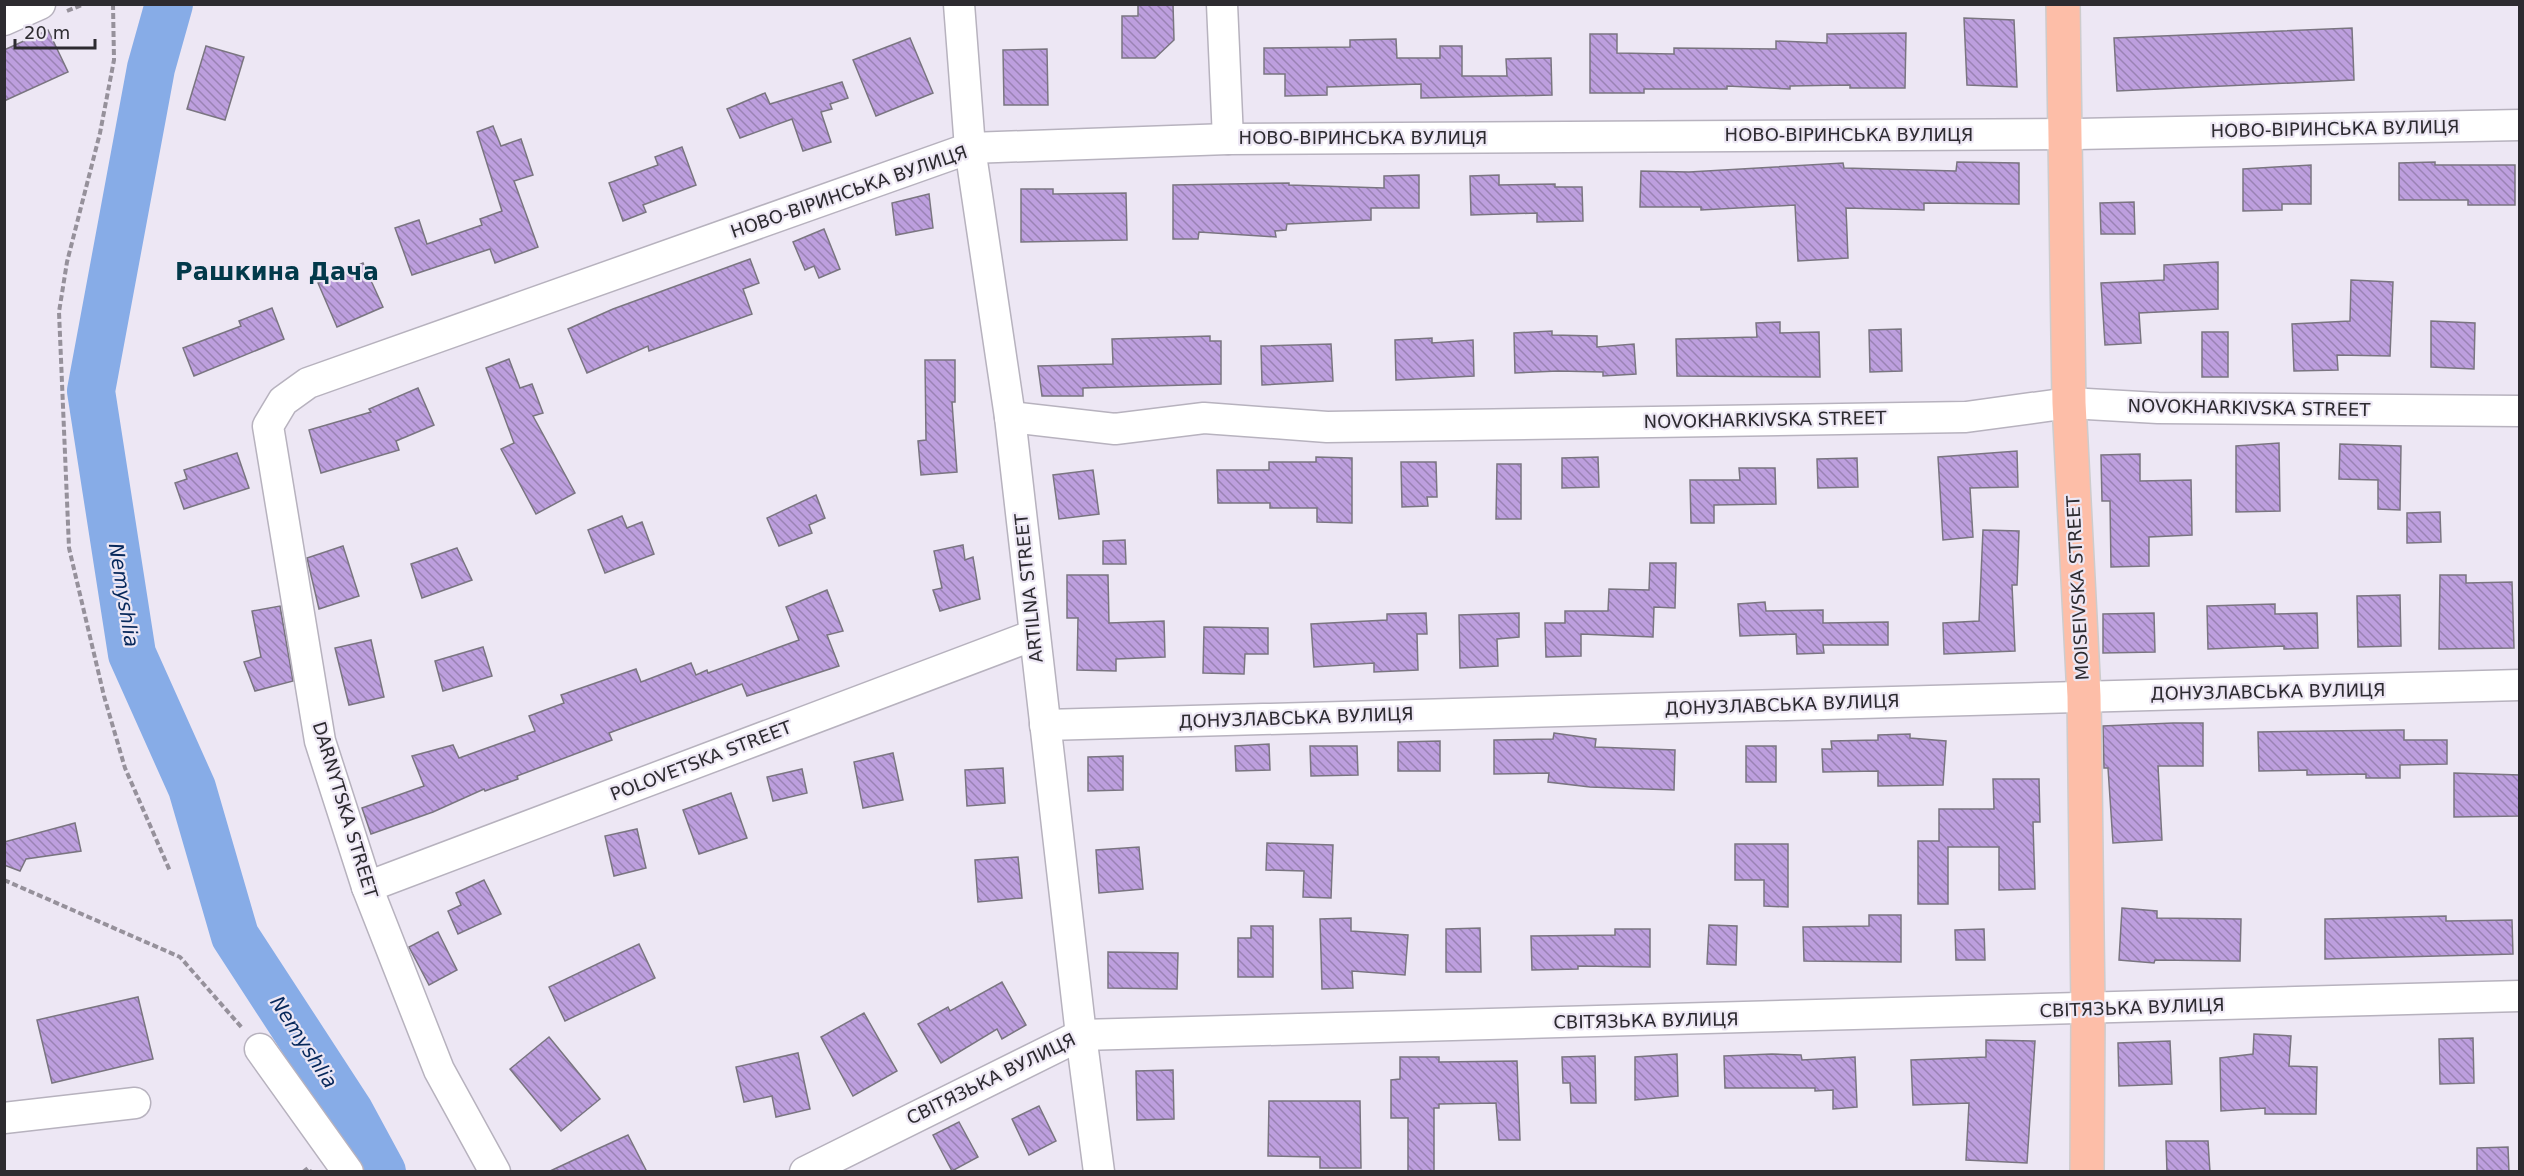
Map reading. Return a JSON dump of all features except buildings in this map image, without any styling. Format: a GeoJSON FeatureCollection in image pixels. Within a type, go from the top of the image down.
{"type":"FeatureCollection","features":[{"type":"Feature","properties":{"kind":"main road","name":"MOISEIVSKA STREET"},"geometry":{"type":"LineString","coordinates":[[2063,4],[2069,403],[2084,696],[2088,1010],[2087,1172]]}},
{"type":"Feature","properties":{"kind":"street"},"geometry":{"type":"LineString","coordinates":[[4,20],[40,4]]}},
{"type":"Feature","properties":{"kind":"street","name":"ARTILNA STREET"},"geometry":{"type":"LineString","coordinates":[[959,4],[970,148],[1010,417],[1081,1035],[1099,1172]]}},
{"type":"Feature","properties":{"kind":"street"},"geometry":{"type":"LineString","coordinates":[[1222,4],[1228,139]]}},
{"type":"Feature","properties":{"kind":"street","name":"НОВО-ВІРИНСЬКА ВУЛИЦЯ"},"geometry":{"type":"LineString","coordinates":[[268,426],[284,401],[308,383],[970,148],[1228,139],[2064,134],[2520,125]]}},
{"type":"Feature","properties":{"kind":"street","name":"NOVOKHARKIVSKA STREET"},"geometry":{"type":"LineString","coordinates":[[1010,417],[1115,429],[1204,418],[1339,427],[1966,417],[2069,403],[2158,408],[2520,411]]}},
{"type":"Feature","properties":{"kind":"street","name":"DARNYTSKA STREET"},"geometry":{"type":"LineString","coordinates":[[268,426],[320,741],[367,887],[439,1070],[495,1172]]}},
{"type":"Feature","properties":{"kind":"street","name":"POLOVETSKA STREET"},"geometry":{"type":"LineString","coordinates":[[367,887],[1034,635]]}},
{"type":"Feature","properties":{"kind":"street","name":"ДОНУЗЛАВСЬКА ВУЛИЦЯ"},"geometry":{"type":"LineString","coordinates":[[1045,725],[2520,685]]}},
{"type":"Feature","properties":{"kind":"street","name":"СВІТЯЗЬКА ВУЛИЦЯ"},"geometry":{"type":"LineString","coordinates":[[805,1172],[1081,1035],[2088,1010],[2520,996]]}},
{"type":"Feature","properties":{"kind":"street"},"geometry":{"type":"LineString","coordinates":[[260,1048],[348,1172]]}},
{"type":"Feature","properties":{"kind":"street"},"geometry":{"type":"LineString","coordinates":[[4,1118],[135,1103]]}},
{"type":"Feature","properties":{"kind":"path"},"geometry":{"type":"LineString","coordinates":[[113,4],[114,60],[100,133],[67,262],[59,312],[69,548],[104,696],[125,768],[170,871]]}},
{"type":"Feature","properties":{"kind":"path"},"geometry":{"type":"LineString","coordinates":[[4,880],[180,957],[260,1048]]}},
{"type":"Feature","properties":{"kind":"path"},"geometry":{"type":"LineString","coordinates":[[303,1172],[308,1168],[310,1172]]}},
{"type":"Feature","properties":{"kind":"waterway","name":"Nemyshlia"},"geometry":{"type":"LineString","coordinates":[[169,4],[151,68],[91,391],[132,654],[192,788],[235,936],[349,1111],[382,1172]]}},
{"type":"Feature","properties":{"kind":"district","name":"Рашкина Дача"},"geometry":{"type":"Point","coordinates":[277,272]}}]}
